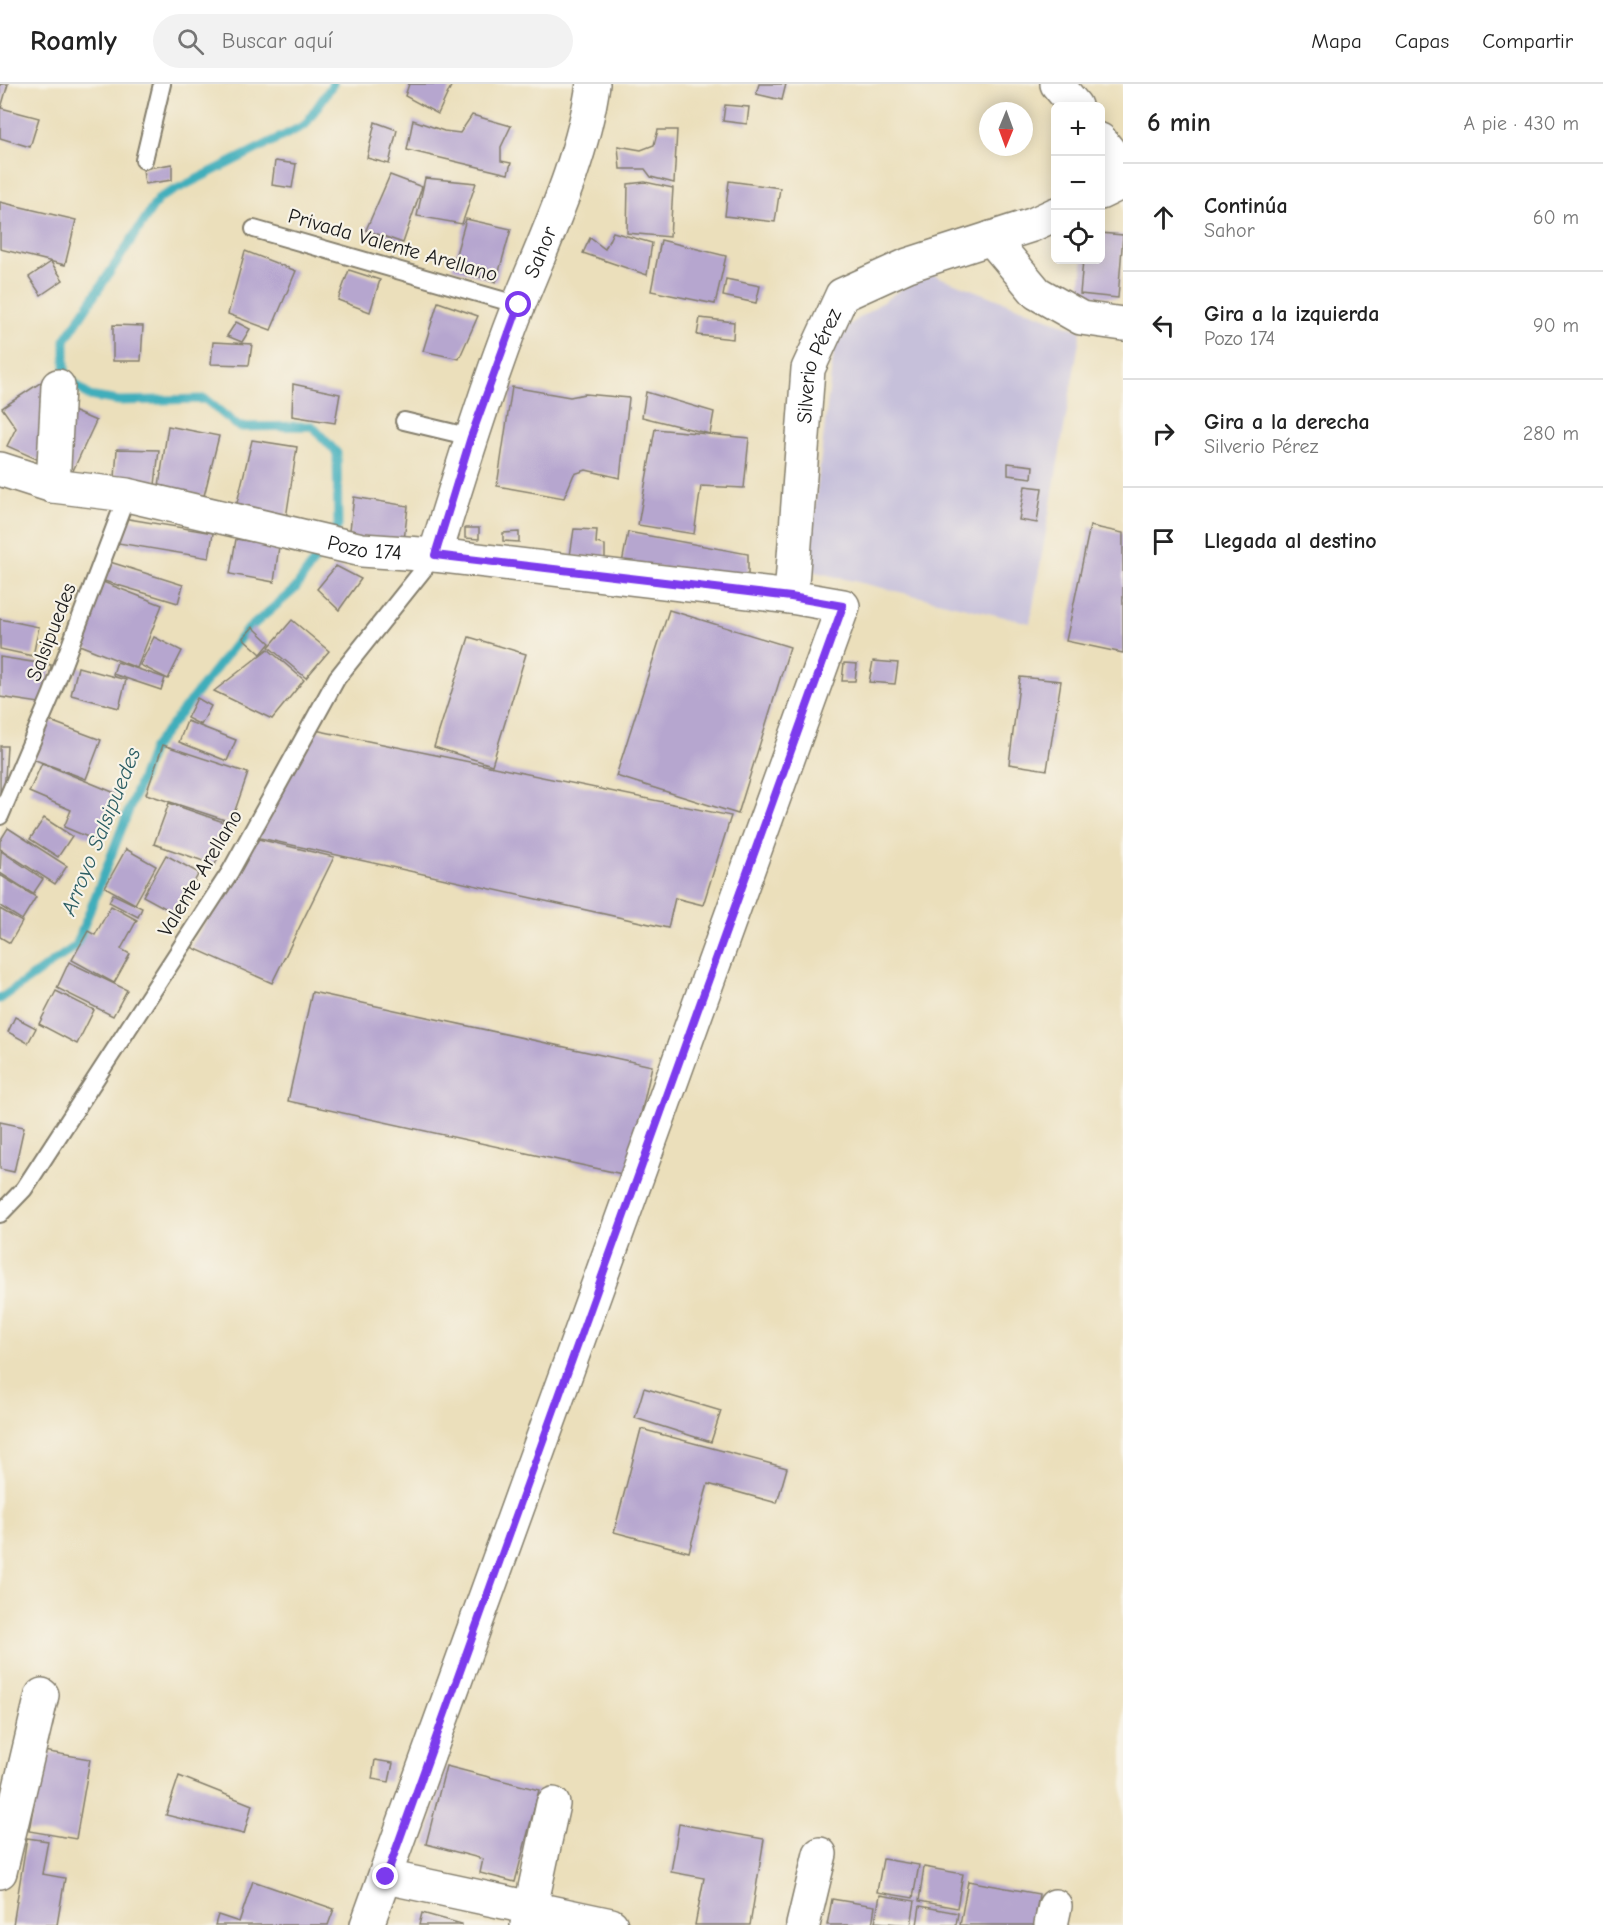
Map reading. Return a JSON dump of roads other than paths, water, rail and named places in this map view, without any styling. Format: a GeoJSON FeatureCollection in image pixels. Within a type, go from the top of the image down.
{"type":"FeatureCollection","features":[{"type":"Feature","properties":{"kind":"street","name":"Sahor"},"geometry":{"type":"LineString","coordinates":[[435,555],[471,437],[519,305],[562,203],[593,84]]}},
{"type":"Feature","properties":{"kind":"street"},"geometry":{"type":"LineString","coordinates":[[1057,84],[1072,102]]}},
{"type":"Feature","properties":{"kind":"street"},"geometry":{"type":"LineString","coordinates":[[1105,145],[1123,169]]}},
{"type":"Feature","properties":{"kind":"street"},"geometry":{"type":"LineString","coordinates":[[1105,191],[1123,182]]}},
{"type":"Feature","properties":{"kind":"street","name":"Silverio Pérez"},"geometry":{"type":"LineString","coordinates":[[791,597],[808,369],[842,295],[908,265],[1051,216]]}},
{"type":"Feature","properties":{"kind":"street"},"geometry":{"type":"LineString","coordinates":[[992,238],[1037,293],[1082,318],[1123,324]]}},
{"type":"Feature","properties":{"kind":"street"},"geometry":{"type":"LineString","coordinates":[[53,486],[58,386]]}},
{"type":"Feature","properties":{"kind":"street","name":"Pozo 174"},"geometry":{"type":"LineString","coordinates":[[0,469],[53,486],[127,495],[362,550],[435,555],[791,597],[843,606],[386,1877]]}},
{"type":"Feature","properties":{"kind":"street"},"geometry":{"type":"LineString","coordinates":[[0,1872],[42,1695]]}},
{"type":"Feature","properties":{"kind":"street"},"geometry":{"type":"LineString","coordinates":[[529,1916],[553,1804]]}},
{"type":"Feature","properties":{"kind":"street"},"geometry":{"type":"LineString","coordinates":[[802,1925],[820,1854]]}},
{"type":"Feature","properties":{"kind":"street"},"geometry":{"type":"LineString","coordinates":[[367,1925],[386,1877],[529,1916],[611,1925]]}},
{"type":"Feature","properties":{"kind":"lane"},"geometry":{"type":"LineString","coordinates":[[144,160],[162,84]]}},
{"type":"Feature","properties":{"kind":"lane","name":"Privada Valente Arellano"},"geometry":{"type":"LineString","coordinates":[[254,230],[519,305]]}},
{"type":"Feature","properties":{"kind":"lane"},"geometry":{"type":"LineString","coordinates":[[404,421],[471,437]]}},
{"type":"Feature","properties":{"kind":"lane","name":"Salsipuedes"},"geometry":{"type":"LineString","coordinates":[[0,816],[51,696],[127,495]]}},
{"type":"Feature","properties":{"kind":"lane","name":"Valente Arellano"},"geometry":{"type":"LineString","coordinates":[[0,1214],[24,1189],[230,872],[337,678],[435,555]]}},
{"type":"Feature","properties":{"kind":"waterway","name":"Arroyo Salsipuedes"},"geometry":{"type":"LineString","coordinates":[[0,999],[76,946],[153,748],[245,632],[295,589],[338,526],[337,453],[312,426],[239,427],[205,399],[119,401],[89,396],[65,375],[65,340],[159,198],[305,125],[333,84]]}}]}
